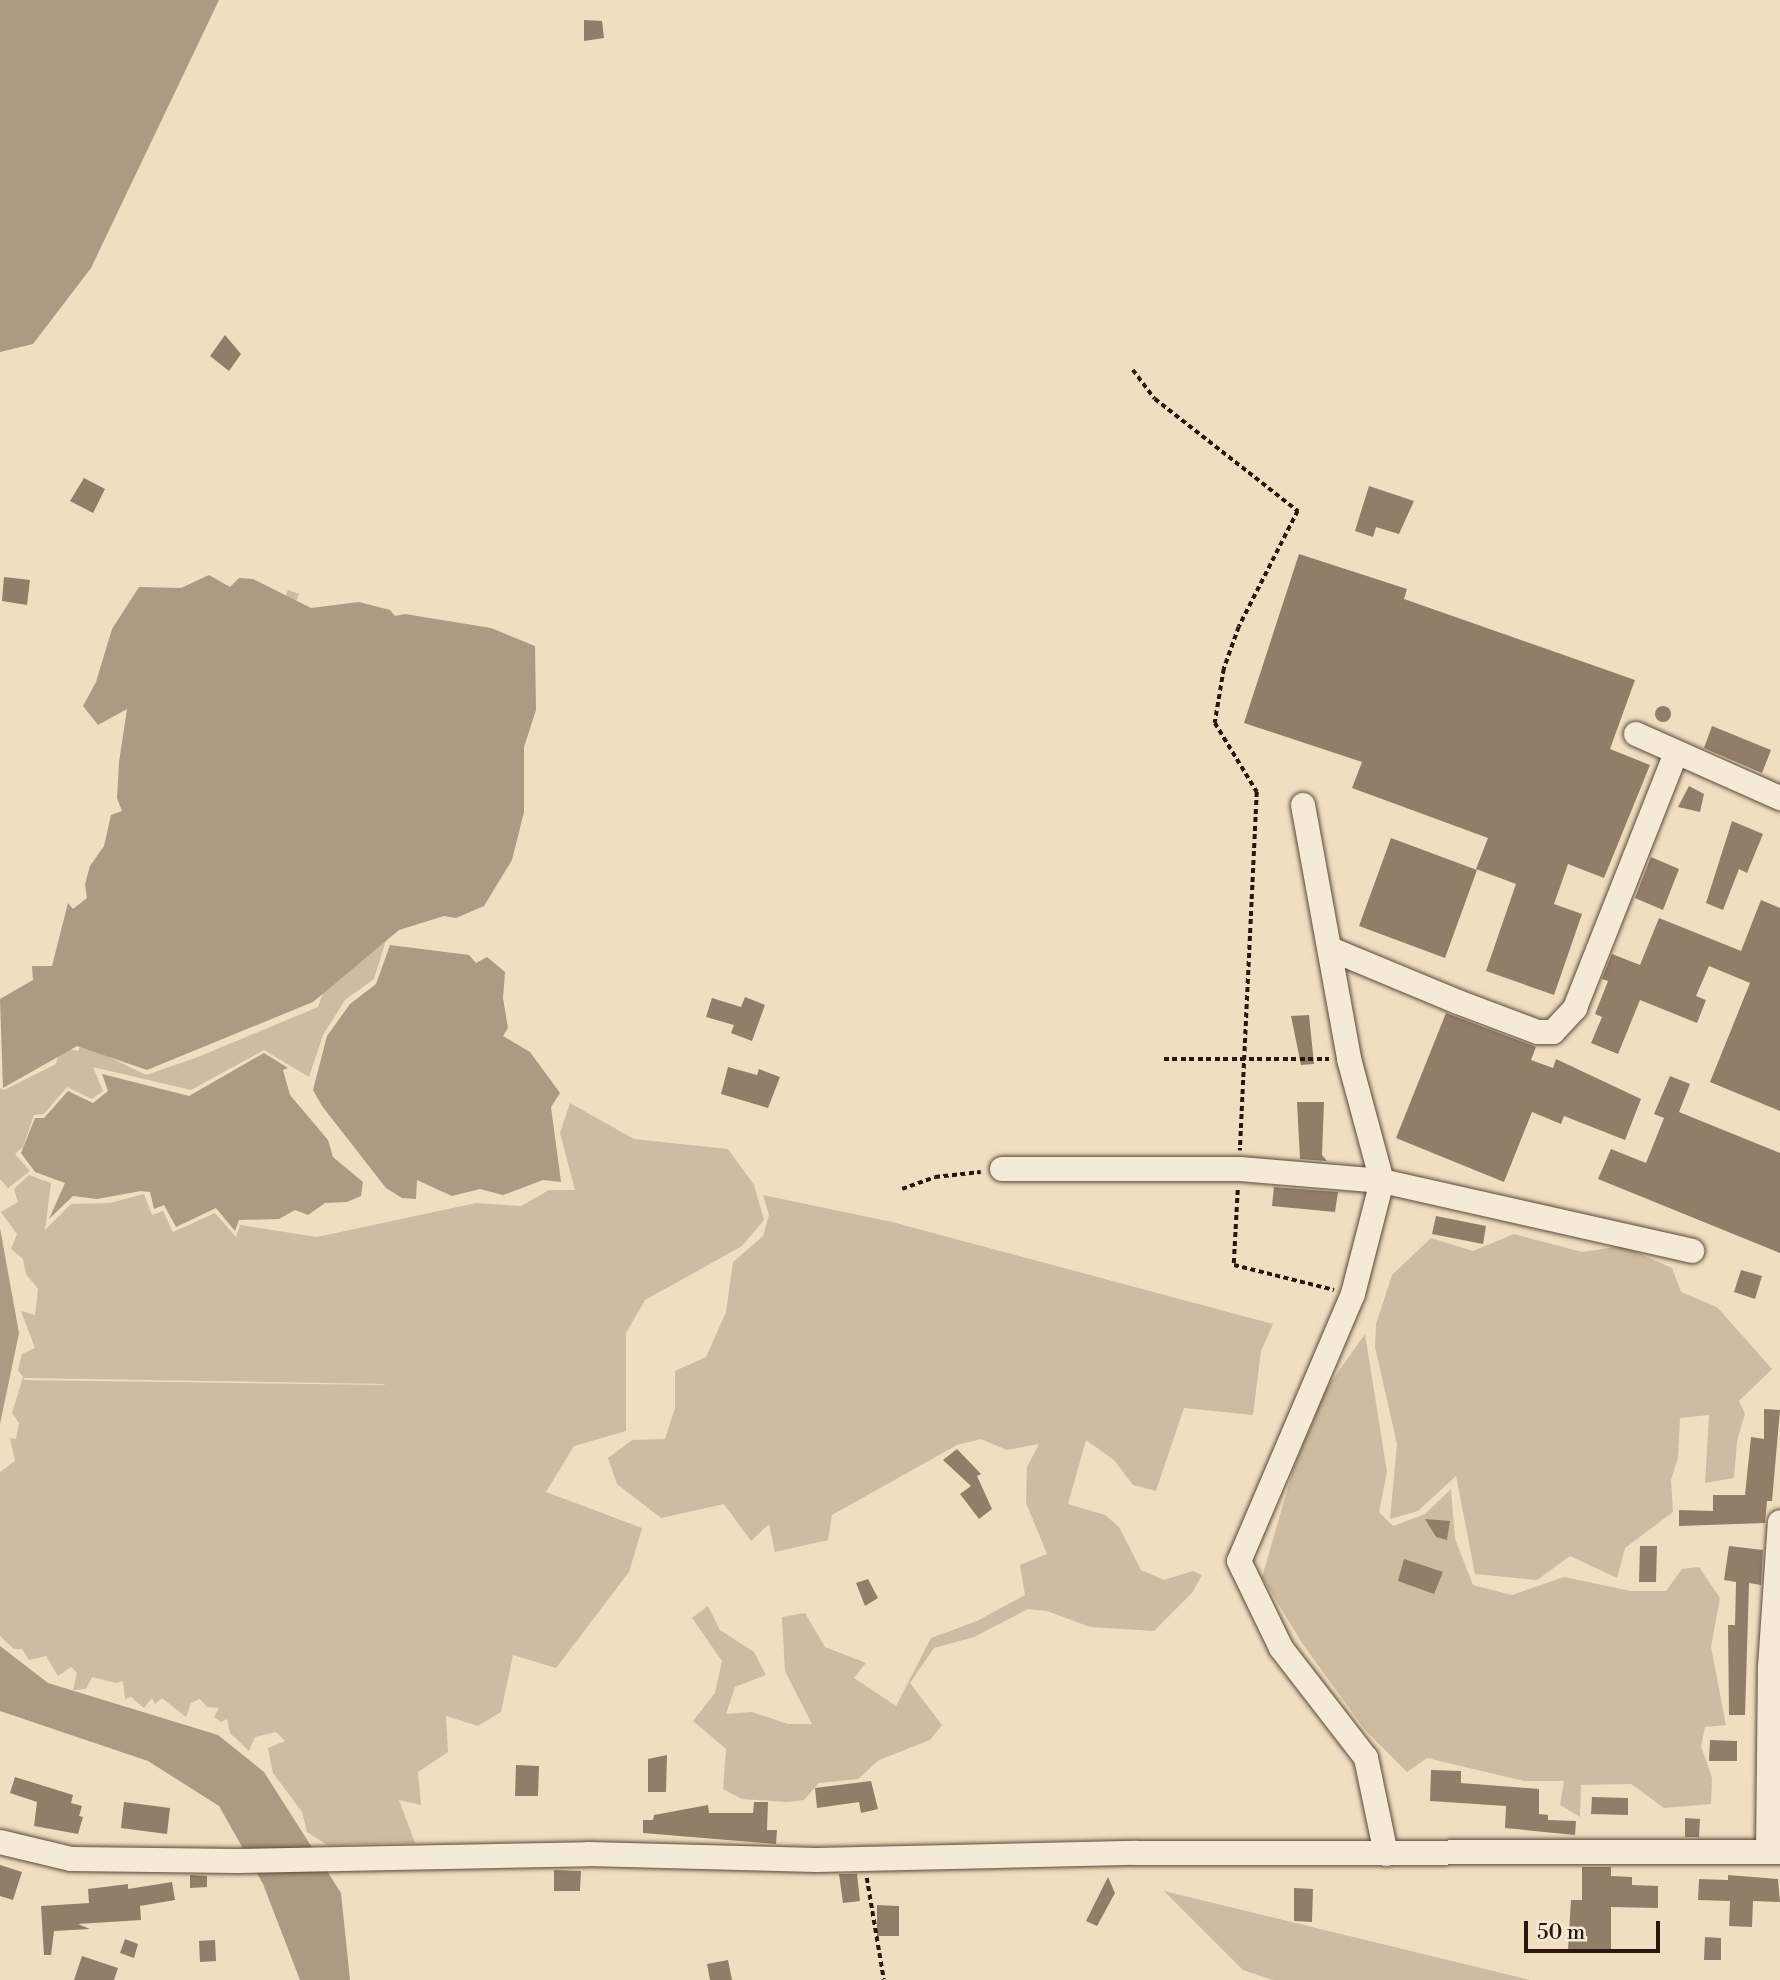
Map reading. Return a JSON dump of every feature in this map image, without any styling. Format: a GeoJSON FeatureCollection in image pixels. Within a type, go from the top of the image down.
{"type":"FeatureCollection","features":[{"type":"Feature","properties":{"kind":"street"},"geometry":{"type":"LineString","coordinates":[[1636,734],[1780,798]]}},
{"type":"Feature","properties":{"kind":"street"},"geometry":{"type":"LineString","coordinates":[[1333,950],[1538,1032],[1553,1032],[1575,1008],[1676,753]]}},
{"type":"Feature","properties":{"kind":"street"},"geometry":{"type":"LineString","coordinates":[[1303,805],[1333,950],[1349,1059],[1382,1181],[1353,1294],[1239,1561],[1282,1648],[1366,1758],[1386,1854]]}},
{"type":"Feature","properties":{"kind":"street"},"geometry":{"type":"LineString","coordinates":[[1002,1169],[1240,1170],[1382,1181],[1692,1251]]}},
{"type":"Feature","properties":{"kind":"street"},"geometry":{"type":"LineString","coordinates":[[0,1842],[71,1859],[238,1861],[588,1854],[864,1859],[1774,1852],[1770,1667],[1780,1522]]}},
{"type":"Feature","properties":{"kind":"path"},"geometry":{"type":"LineString","coordinates":[[1133,370],[1155,399],[1298,511],[1239,627],[1224,669],[1215,723],[1257,792],[1234,1265],[1353,1294]]}},
{"type":"Feature","properties":{"kind":"path"},"geometry":{"type":"LineString","coordinates":[[1164,1059],[1349,1059]]}},
{"type":"Feature","properties":{"kind":"path"},"geometry":{"type":"LineString","coordinates":[[902,1189],[935,1177],[1002,1169]]}},
{"type":"Feature","properties":{"kind":"path"},"geometry":{"type":"LineString","coordinates":[[864,1859],[884,1980]]}},
{"type":"Feature","properties":{"kind":"shaded area"},"geometry":{"type":"Polygon","coordinates":[[[0,0],[219,0],[91,268],[33,344],[0,352],[0,0]]]}},
{"type":"Feature","properties":{"kind":"shaded area"},"geometry":{"type":"Polygon","coordinates":[[[209,575],[230,587],[239,578],[253,579],[311,608],[359,602],[390,610],[395,616],[405,614],[491,628],[535,646],[536,710],[524,747],[524,812],[512,860],[484,906],[456,918],[444,916],[399,930],[313,1002],[147,1070],[77,1046],[3,1088],[0,999],[33,980],[32,966],[52,966],[68,903],[73,909],[87,898],[85,884],[90,866],[104,846],[111,815],[122,811],[117,798],[127,709],[98,725],[83,706],[96,682],[112,629],[139,587],[181,588],[209,575]]]}},
{"type":"Feature","properties":{"kind":"shaded area"},"geometry":{"type":"Polygon","coordinates":[[[288,590],[299,594],[281,638],[91,1048],[146,1075],[198,1057],[318,1007],[326,985],[387,937],[374,979],[345,1000],[323,1035],[309,1077],[264,1050],[191,1090],[93,1067],[103,1091],[92,1099],[67,1087],[44,1114],[34,1115],[23,1147],[15,1154],[30,1171],[8,1188],[0,1179],[0,1088],[4,1090],[56,1064],[60,1047],[78,1051],[288,590]]]}},
{"type":"Feature","properties":{"kind":"shaded area"},"geometry":{"type":"Polygon","coordinates":[[[390,945],[469,955],[476,963],[487,957],[505,972],[503,998],[508,1028],[503,1036],[530,1052],[560,1093],[551,1107],[561,1182],[543,1180],[503,1195],[480,1189],[452,1196],[417,1180],[416,1199],[402,1198],[386,1188],[322,1106],[313,1090],[327,1036],[350,1004],[376,984],[390,945]]]}},
{"type":"Feature","properties":{"kind":"shaded area"},"geometry":{"type":"Polygon","coordinates":[[[264,1053],[288,1068],[283,1070],[290,1095],[328,1140],[333,1157],[363,1182],[361,1196],[347,1202],[325,1203],[308,1215],[295,1210],[279,1219],[239,1220],[235,1231],[216,1208],[176,1227],[164,1205],[154,1209],[150,1192],[141,1191],[97,1199],[73,1196],[49,1219],[65,1183],[35,1172],[21,1153],[35,1118],[44,1118],[68,1091],[93,1103],[108,1091],[102,1074],[189,1096],[264,1053]]]}},
{"type":"Feature","properties":{"kind":"shaded area"},"geometry":{"type":"Polygon","coordinates":[[[570,1103],[634,1139],[728,1149],[754,1185],[764,1220],[742,1246],[645,1300],[626,1333],[626,1431],[574,1446],[546,1492],[642,1528],[629,1572],[556,1668],[513,1655],[501,1712],[478,1726],[446,1716],[448,1752],[418,1772],[421,1805],[399,1800],[415,1843],[327,1845],[307,1832],[302,1812],[273,1773],[268,1748],[285,1741],[276,1732],[255,1737],[249,1751],[230,1733],[227,1719],[221,1722],[214,1717],[219,1708],[207,1707],[200,1699],[191,1703],[186,1717],[162,1698],[155,1704],[152,1698],[144,1708],[131,1697],[125,1699],[123,1681],[116,1683],[92,1677],[86,1689],[73,1690],[77,1673],[71,1667],[58,1676],[46,1656],[29,1660],[22,1649],[14,1649],[0,1636],[0,1472],[15,1461],[10,1438],[16,1439],[19,1423],[12,1413],[23,1377],[18,1370],[22,1354],[35,1348],[21,1311],[35,1315],[38,1289],[26,1274],[23,1259],[11,1249],[17,1234],[1,1212],[18,1202],[14,1189],[29,1175],[51,1183],[45,1230],[71,1204],[110,1203],[144,1194],[152,1215],[163,1211],[173,1232],[215,1213],[236,1237],[240,1225],[317,1237],[476,1203],[521,1206],[549,1190],[575,1190],[560,1133],[570,1103]],[[23,1378],[25,1380],[384,1384],[23,1378]]]}},
{"type":"Feature","properties":{"kind":"shaded area"},"geometry":{"type":"Polygon","coordinates":[[[763,1195],[892,1222],[1273,1324],[1261,1351],[1253,1415],[1184,1408],[1156,1491],[1133,1485],[1114,1460],[1086,1440],[1068,1504],[1105,1515],[1119,1527],[1141,1570],[1164,1580],[1193,1571],[1202,1575],[1192,1593],[1154,1631],[1090,1627],[1047,1611],[1028,1609],[974,1637],[934,1648],[910,1683],[942,1725],[930,1740],[879,1760],[858,1779],[819,1783],[804,1800],[787,1802],[742,1799],[723,1789],[726,1749],[693,1721],[715,1693],[722,1661],[692,1618],[708,1606],[720,1630],[754,1652],[766,1675],[735,1687],[726,1714],[752,1712],[788,1724],[812,1724],[785,1671],[782,1617],[805,1613],[825,1647],[866,1663],[854,1678],[896,1706],[931,1638],[977,1621],[1025,1595],[1020,1565],[1047,1554],[1026,1503],[1027,1467],[1039,1444],[1007,1450],[981,1439],[957,1445],[832,1515],[828,1540],[775,1552],[769,1524],[751,1541],[724,1504],[661,1518],[617,1484],[608,1458],[632,1440],[665,1439],[675,1408],[675,1371],[706,1357],[726,1312],[733,1262],[763,1236],[769,1215],[763,1195]]]}},
{"type":"Feature","properties":{"kind":"shaded area"},"geometry":{"type":"Polygon","coordinates":[[[0,1228],[19,1333],[0,1424],[0,1228]]]}},
{"type":"Feature","properties":{"kind":"shaded area"},"geometry":{"type":"Polygon","coordinates":[[[1514,1234],[1582,1252],[1622,1246],[1672,1268],[1681,1292],[1717,1307],[1772,1369],[1739,1401],[1745,1414],[1737,1441],[1734,1478],[1705,1483],[1709,1415],[1680,1418],[1678,1458],[1671,1480],[1673,1512],[1625,1548],[1617,1578],[1570,1556],[1537,1580],[1475,1574],[1456,1476],[1418,1511],[1390,1519],[1397,1444],[1375,1347],[1376,1324],[1392,1275],[1431,1238],[1473,1251],[1514,1234]]]}},
{"type":"Feature","properties":{"kind":"shaded area"},"geometry":{"type":"Polygon","coordinates":[[[1365,1334],[1387,1472],[1379,1512],[1393,1526],[1425,1514],[1451,1489],[1455,1539],[1473,1585],[1512,1595],[1564,1577],[1631,1591],[1666,1591],[1682,1569],[1699,1567],[1720,1598],[1711,1647],[1726,1725],[1705,1727],[1701,1746],[1712,1778],[1711,1804],[1664,1808],[1631,1784],[1581,1785],[1580,1817],[1560,1805],[1564,1781],[1524,1781],[1427,1758],[1407,1772],[1365,1730],[1302,1643],[1262,1577],[1294,1467],[1326,1389],[1365,1334]]]}},
{"type":"Feature","properties":{"kind":"shaded area"},"geometry":{"type":"Polygon","coordinates":[[[0,1646],[48,1683],[218,1735],[264,1772],[341,1893],[350,1980],[300,1980],[263,1884],[219,1806],[148,1761],[0,1711],[0,1646]]]}},
{"type":"Feature","properties":{"kind":"shaded area"},"geometry":{"type":"Polygon","coordinates":[[[1164,1891],[1530,1980],[1273,1980],[1243,1970],[1164,1891]]]}},
{"type":"Feature","properties":{"kind":"building"},"geometry":{"type":"Polygon","coordinates":[[[584,20],[602,21],[604,38],[584,41],[584,20]]]}},
{"type":"Feature","properties":{"kind":"building"},"geometry":{"type":"Polygon","coordinates":[[[225,335],[241,354],[229,371],[210,356],[225,335]]]}},
{"type":"Feature","properties":{"kind":"building"},"geometry":{"type":"Polygon","coordinates":[[[84,478],[105,489],[93,513],[70,501],[84,478]]]}},
{"type":"Feature","properties":{"kind":"building"},"geometry":{"type":"Polygon","coordinates":[[[1369,486],[1414,501],[1399,534],[1376,527],[1373,537],[1355,531],[1369,486]]]}},
{"type":"Feature","properties":{"kind":"building"},"geometry":{"type":"Polygon","coordinates":[[[1299,554],[1407,589],[1404,599],[1635,680],[1610,749],[1650,765],[1604,878],[1568,864],[1554,904],[1582,914],[1554,995],[1486,971],[1516,884],[1476,869],[1488,838],[1352,788],[1362,762],[1244,723],[1299,554]]]}},
{"type":"Feature","properties":{"kind":"building"},"geometry":{"type":"Polygon","coordinates":[[[4,577],[30,580],[27,605],[2,601],[4,577]]]}},
{"type":"Feature","properties":{"kind":"building"},"geometry":{"type":"Polygon","coordinates":[[[1663,706],[1669,708],[1669,720],[1663,722],[1657,720],[1655,714],[1657,708],[1663,706]]]}},
{"type":"Feature","properties":{"kind":"building"},"geometry":{"type":"Polygon","coordinates":[[[1712,726],[1771,750],[1762,773],[1704,748],[1712,726]]]}},
{"type":"Feature","properties":{"kind":"building"},"geometry":{"type":"Polygon","coordinates":[[[1689,786],[1704,794],[1700,812],[1678,807],[1689,786]]]}},
{"type":"Feature","properties":{"kind":"building"},"geometry":{"type":"Polygon","coordinates":[[[1732,821],[1763,834],[1747,873],[1739,869],[1723,910],[1706,903],[1732,821]]]}},
{"type":"Feature","properties":{"kind":"building"},"geometry":{"type":"Polygon","coordinates":[[[1391,838],[1477,870],[1445,958],[1359,926],[1391,838]]]}},
{"type":"Feature","properties":{"kind":"building"},"geometry":{"type":"Polygon","coordinates":[[[1651,857],[1679,869],[1663,910],[1635,898],[1651,857]]]}},
{"type":"Feature","properties":{"kind":"building"},"geometry":{"type":"Polygon","coordinates":[[[1761,900],[1780,908],[1780,1111],[1710,1082],[1750,983],[1709,966],[1696,996],[1706,1000],[1697,1023],[1640,1000],[1618,1054],[1591,1043],[1602,1017],[1595,1014],[1608,981],[1602,979],[1612,954],[1640,965],[1659,918],[1741,951],[1761,900]]]}},
{"type":"Feature","properties":{"kind":"building"},"geometry":{"type":"Polygon","coordinates":[[[745,997],[765,1005],[752,1041],[731,1033],[734,1025],[706,1017],[712,998],[741,1007],[745,997]]]}},
{"type":"Feature","properties":{"kind":"building"},"geometry":{"type":"Polygon","coordinates":[[[1446,1013],[1536,1047],[1531,1060],[1553,1068],[1556,1059],[1641,1099],[1625,1140],[1564,1116],[1561,1124],[1532,1112],[1504,1182],[1396,1138],[1446,1013]]]}},
{"type":"Feature","properties":{"kind":"building"},"geometry":{"type":"Polygon","coordinates":[[[1309,1015],[1314,1064],[1301,1065],[1291,1016],[1309,1015]]]}},
{"type":"Feature","properties":{"kind":"building"},"geometry":{"type":"Polygon","coordinates":[[[728,1067],[757,1075],[759,1069],[780,1077],[768,1108],[721,1094],[728,1067]]]}},
{"type":"Feature","properties":{"kind":"building"},"geometry":{"type":"Polygon","coordinates":[[[1670,1076],[1690,1084],[1679,1112],[1780,1153],[1780,1253],[1598,1179],[1611,1149],[1646,1163],[1664,1118],[1654,1114],[1670,1076]]]}},
{"type":"Feature","properties":{"kind":"building"},"geometry":{"type":"Polygon","coordinates":[[[1297,1102],[1324,1102],[1322,1155],[1327,1161],[1300,1159],[1297,1102]]]}},
{"type":"Feature","properties":{"kind":"building"},"geometry":{"type":"Polygon","coordinates":[[[1274,1187],[1338,1192],[1335,1212],[1272,1206],[1274,1187]]]}},
{"type":"Feature","properties":{"kind":"building"},"geometry":{"type":"Polygon","coordinates":[[[1436,1216],[1486,1226],[1483,1244],[1432,1234],[1436,1216]]]}},
{"type":"Feature","properties":{"kind":"building"},"geometry":{"type":"Polygon","coordinates":[[[1741,1270],[1762,1276],[1755,1299],[1734,1292],[1741,1270]]]}},
{"type":"Feature","properties":{"kind":"building"},"geometry":{"type":"Polygon","coordinates":[[[1764,1409],[1780,1410],[1772,1501],[1767,1501],[1765,1523],[1679,1526],[1679,1510],[1713,1511],[1713,1495],[1745,1495],[1751,1437],[1764,1439],[1764,1409]]]}},
{"type":"Feature","properties":{"kind":"building"},"geometry":{"type":"Polygon","coordinates":[[[957,1449],[981,1474],[977,1476],[992,1509],[979,1519],[960,1494],[971,1486],[943,1460],[957,1449]]]}},
{"type":"Feature","properties":{"kind":"building"},"geometry":{"type":"Polygon","coordinates":[[[1425,1519],[1450,1521],[1447,1540],[1436,1537],[1425,1519]]]}},
{"type":"Feature","properties":{"kind":"building"},"geometry":{"type":"Polygon","coordinates":[[[1640,1546],[1657,1546],[1656,1582],[1639,1582],[1640,1546]]]}},
{"type":"Feature","properties":{"kind":"building"},"geometry":{"type":"Polygon","coordinates":[[[1729,1546],[1763,1550],[1761,1585],[1749,1583],[1745,1715],[1729,1715],[1728,1625],[1735,1625],[1736,1582],[1724,1580],[1729,1546]]]}},
{"type":"Feature","properties":{"kind":"building"},"geometry":{"type":"Polygon","coordinates":[[[1404,1559],[1443,1572],[1434,1594],[1398,1581],[1404,1559]]]}},
{"type":"Feature","properties":{"kind":"building"},"geometry":{"type":"Polygon","coordinates":[[[868,1579],[878,1598],[865,1606],[856,1583],[868,1579]]]}},
{"type":"Feature","properties":{"kind":"building"},"geometry":{"type":"Polygon","coordinates":[[[1710,1740],[1737,1741],[1737,1761],[1709,1761],[1710,1740]]]}},
{"type":"Feature","properties":{"kind":"building"},"geometry":{"type":"Polygon","coordinates":[[[667,1755],[666,1792],[648,1792],[648,1759],[667,1755]]]}},
{"type":"Feature","properties":{"kind":"building"},"geometry":{"type":"Polygon","coordinates":[[[516,1765],[539,1766],[538,1796],[515,1796],[516,1765]]]}},
{"type":"Feature","properties":{"kind":"building"},"geometry":{"type":"Polygon","coordinates":[[[1431,1770],[1461,1771],[1461,1783],[1539,1789],[1539,1814],[1548,1815],[1548,1820],[1576,1821],[1575,1835],[1505,1828],[1506,1806],[1430,1801],[1431,1770]]]}},
{"type":"Feature","properties":{"kind":"building"},"geometry":{"type":"Polygon","coordinates":[[[15,1777],[73,1795],[71,1803],[82,1806],[79,1816],[83,1817],[78,1834],[34,1826],[37,1802],[10,1793],[15,1777]]]}},
{"type":"Feature","properties":{"kind":"building"},"geometry":{"type":"Polygon","coordinates":[[[871,1781],[878,1809],[861,1813],[859,1802],[817,1808],[815,1788],[871,1781]]]}},
{"type":"Feature","properties":{"kind":"building"},"geometry":{"type":"Polygon","coordinates":[[[1592,1797],[1628,1798],[1628,1815],[1591,1814],[1592,1797]]]}},
{"type":"Feature","properties":{"kind":"building"},"geometry":{"type":"Polygon","coordinates":[[[124,1802],[170,1808],[167,1834],[121,1828],[124,1802]]]}},
{"type":"Feature","properties":{"kind":"building"},"geometry":{"type":"Polygon","coordinates":[[[754,1802],[768,1802],[767,1830],[777,1830],[776,1844],[643,1833],[643,1820],[653,1820],[654,1815],[708,1805],[709,1813],[753,1813],[754,1802]]]}},
{"type":"Feature","properties":{"kind":"building"},"geometry":{"type":"Polygon","coordinates":[[[1685,1818],[1700,1819],[1699,1837],[1685,1837],[1685,1818]]]}},
{"type":"Feature","properties":{"kind":"building"},"geometry":{"type":"Polygon","coordinates":[[[0,1865],[22,1872],[13,1900],[0,1896],[0,1865]]]}},
{"type":"Feature","properties":{"kind":"building"},"geometry":{"type":"Polygon","coordinates":[[[1582,1867],[1611,1867],[1611,1876],[1632,1877],[1632,1885],[1658,1886],[1658,1908],[1611,1907],[1611,1950],[1568,1949],[1571,1900],[1582,1900],[1582,1867]]]}},
{"type":"Feature","properties":{"kind":"building"},"geometry":{"type":"Polygon","coordinates":[[[554,1870],[581,1871],[580,1891],[554,1891],[554,1870]]]}},
{"type":"Feature","properties":{"kind":"building"},"geometry":{"type":"Polygon","coordinates":[[[839,1874],[857,1874],[860,1901],[843,1903],[839,1874]]]}},
{"type":"Feature","properties":{"kind":"building"},"geometry":{"type":"Polygon","coordinates":[[[190,1875],[207,1876],[207,1887],[190,1888],[190,1875]]]}},
{"type":"Feature","properties":{"kind":"building"},"geometry":{"type":"Polygon","coordinates":[[[1728,1875],[1778,1879],[1780,1902],[1753,1901],[1752,1927],[1729,1926],[1730,1901],[1698,1900],[1699,1879],[1728,1880],[1728,1875]]]}},
{"type":"Feature","properties":{"kind":"building"},"geometry":{"type":"Polygon","coordinates":[[[1108,1877],[1115,1893],[1097,1926],[1086,1921],[1108,1877]]]}},
{"type":"Feature","properties":{"kind":"building"},"geometry":{"type":"Polygon","coordinates":[[[172,1882],[175,1900],[140,1906],[141,1920],[78,1924],[90,1929],[54,1931],[51,1955],[44,1955],[41,1906],[89,1903],[88,1889],[128,1884],[128,1889],[172,1882]]]}},
{"type":"Feature","properties":{"kind":"building"},"geometry":{"type":"Polygon","coordinates":[[[1294,1888],[1313,1889],[1312,1922],[1294,1921],[1294,1888]]]}},
{"type":"Feature","properties":{"kind":"building"},"geometry":{"type":"Polygon","coordinates":[[[877,1905],[899,1906],[899,1936],[877,1936],[877,1905]]]}},
{"type":"Feature","properties":{"kind":"building"},"geometry":{"type":"Polygon","coordinates":[[[1705,1937],[1721,1938],[1721,1960],[1704,1960],[1705,1937]]]}},
{"type":"Feature","properties":{"kind":"building"},"geometry":{"type":"Polygon","coordinates":[[[125,1939],[138,1944],[134,1958],[120,1953],[125,1939]]]}},
{"type":"Feature","properties":{"kind":"building"},"geometry":{"type":"Polygon","coordinates":[[[215,1940],[216,1961],[200,1962],[199,1941],[215,1940]]]}},
{"type":"Feature","properties":{"kind":"building"},"geometry":{"type":"Polygon","coordinates":[[[82,1956],[118,1968],[114,1980],[74,1980],[82,1956]]]}},
{"type":"Feature","properties":{"kind":"building"},"geometry":{"type":"Polygon","coordinates":[[[728,1960],[732,1980],[710,1980],[707,1964],[728,1960]]]}}]}
